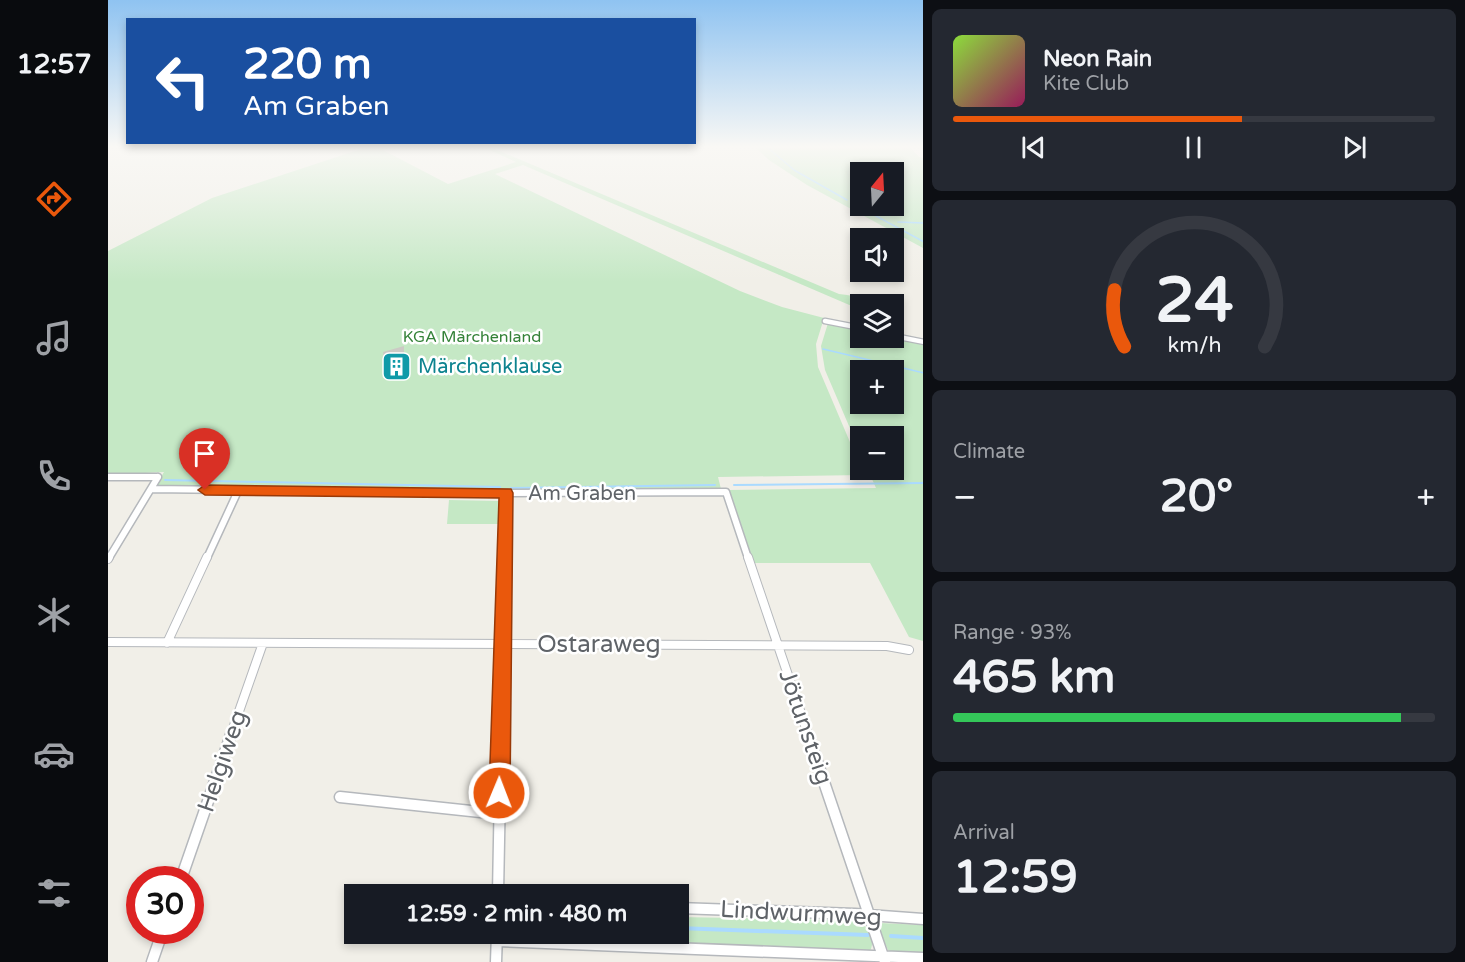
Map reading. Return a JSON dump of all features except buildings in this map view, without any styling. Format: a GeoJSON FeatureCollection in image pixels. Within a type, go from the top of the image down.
{"type":"FeatureCollection","features":[{"type":"Feature","properties":{"kind":"street"},"geometry":{"type":"LineString","coordinates":[[825,321],[850,326]]}},
{"type":"Feature","properties":{"kind":"street"},"geometry":{"type":"LineString","coordinates":[[904,338],[923,342]]}},
{"type":"Feature","properties":{"kind":"street"},"geometry":{"type":"LineString","coordinates":[[108,477],[158,477],[108,560]]}},
{"type":"Feature","properties":{"kind":"street","name":"Am Graben"},"geometry":{"type":"LineString","coordinates":[[151,489],[506,493],[726,492]]}},
{"type":"Feature","properties":{"kind":"street"},"geometry":{"type":"LineString","coordinates":[[167,643],[238,491]]}},
{"type":"Feature","properties":{"kind":"street","name":"Jötunsteig"},"geometry":{"type":"LineString","coordinates":[[726,492],[885,960]]}},
{"type":"Feature","properties":{"kind":"street"},"geometry":{"type":"LineString","coordinates":[[498,884],[506,493]]}},
{"type":"Feature","properties":{"kind":"street","name":"Ostaraweg"},"geometry":{"type":"LineString","coordinates":[[108,642],[887,646],[909,650]]}},
{"type":"Feature","properties":{"kind":"street","name":"Helgiweg"},"geometry":{"type":"LineString","coordinates":[[186,866],[263,643]]}},
{"type":"Feature","properties":{"kind":"street"},"geometry":{"type":"LineString","coordinates":[[340,797],[499,814]]}},
{"type":"Feature","properties":{"kind":"street","name":"Lindwurmweg"},"geometry":{"type":"LineString","coordinates":[[689,908],[923,919]]}},
{"type":"Feature","properties":{"kind":"street"},"geometry":{"type":"LineString","coordinates":[[152,962],[158,944]]}},
{"type":"Feature","properties":{"kind":"street"},"geometry":{"type":"LineString","coordinates":[[496,962],[497,944]]}},
{"type":"Feature","properties":{"kind":"street","name":"Lindwurmweg"},"geometry":{"type":"LineString","coordinates":[[615,944],[885,960],[923,958]]}},
{"type":"Feature","properties":{"kind":"green space","name":"KGA Märchenland"},"geometry":{"type":"Polygon","coordinates":[[[231,192],[532,192],[740,291],[782,307],[824,318],[816,344],[818,367],[850,442],[850,475],[718,477],[721,489],[508,491],[155,487],[164,472],[108,475],[108,251],[212,198],[231,192]]]}},
{"type":"Feature","properties":{"kind":"green space","name":"KGA Märchenland"},"geometry":{"type":"Polygon","coordinates":[[[586,192],[597,192],[839,294],[850,296],[850,305],[586,192]]]}},
{"type":"Feature","properties":{"kind":"green space"},"geometry":{"type":"Polygon","coordinates":[[[820,192],[850,192],[850,208],[820,192]]]}},
{"type":"Feature","properties":{"kind":"green space"},"geometry":{"type":"Polygon","coordinates":[[[904,192],[923,192],[923,248],[904,238],[904,228],[886,228],[864,216],[904,216],[904,192]]]}},
{"type":"Feature","properties":{"kind":"green space"},"geometry":{"type":"Polygon","coordinates":[[[828,323],[850,328],[850,348],[904,348],[904,340],[923,344],[923,641],[909,637],[870,563],[753,563],[729,490],[876,488],[872,480],[904,480],[904,426],[850,426],[850,428],[825,370],[821,346],[828,323]]]}},
{"type":"Feature","properties":{"kind":"green space"},"geometry":{"type":"Polygon","coordinates":[[[449,500],[499,501],[498,524],[447,524],[449,500]]]}},
{"type":"Feature","properties":{"kind":"green space"},"geometry":{"type":"Polygon","coordinates":[[[689,917],[854,920],[870,932],[872,946],[870,951],[689,944],[689,917]]]}},
{"type":"Feature","properties":{"kind":"green space"},"geometry":{"type":"Polygon","coordinates":[[[880,923],[923,925],[923,954],[895,953],[888,950],[879,930],[880,923]]]}},
{"type":"Feature","properties":{"kind":"waterway"},"geometry":{"type":"LineString","coordinates":[[833,192],[847,200]]}},
{"type":"Feature","properties":{"kind":"waterway"},"geometry":{"type":"LineString","coordinates":[[876,216],[923,241]]}},
{"type":"Feature","properties":{"kind":"waterway"},"geometry":{"type":"LineString","coordinates":[[898,222],[923,223]]}},
{"type":"Feature","properties":{"kind":"waterway"},"geometry":{"type":"LineString","coordinates":[[823,349],[923,373]]}},
{"type":"Feature","properties":{"kind":"waterway"},"geometry":{"type":"LineString","coordinates":[[165,480],[500,487]]}},
{"type":"Feature","properties":{"kind":"waterway"},"geometry":{"type":"LineString","coordinates":[[734,485],[923,483]]}},
{"type":"Feature","properties":{"kind":"waterway"},"geometry":{"type":"LineString","coordinates":[[511,488],[715,485]]}},
{"type":"Feature","properties":{"kind":"waterway"},"geometry":{"type":"LineString","coordinates":[[689,928],[868,935]]}},
{"type":"Feature","properties":{"kind":"waterway"},"geometry":{"type":"LineString","coordinates":[[891,936],[923,938]]}},
{"type":"Feature","properties":{"kind":"place","name":"Märchenklause"},"geometry":{"type":"Point","coordinates":[397,366]}},
{"type":"Feature","properties":{"kind":"route"},"geometry":{"type":"LineString","coordinates":[[205,490],[506,493],[499,793]]}}]}
